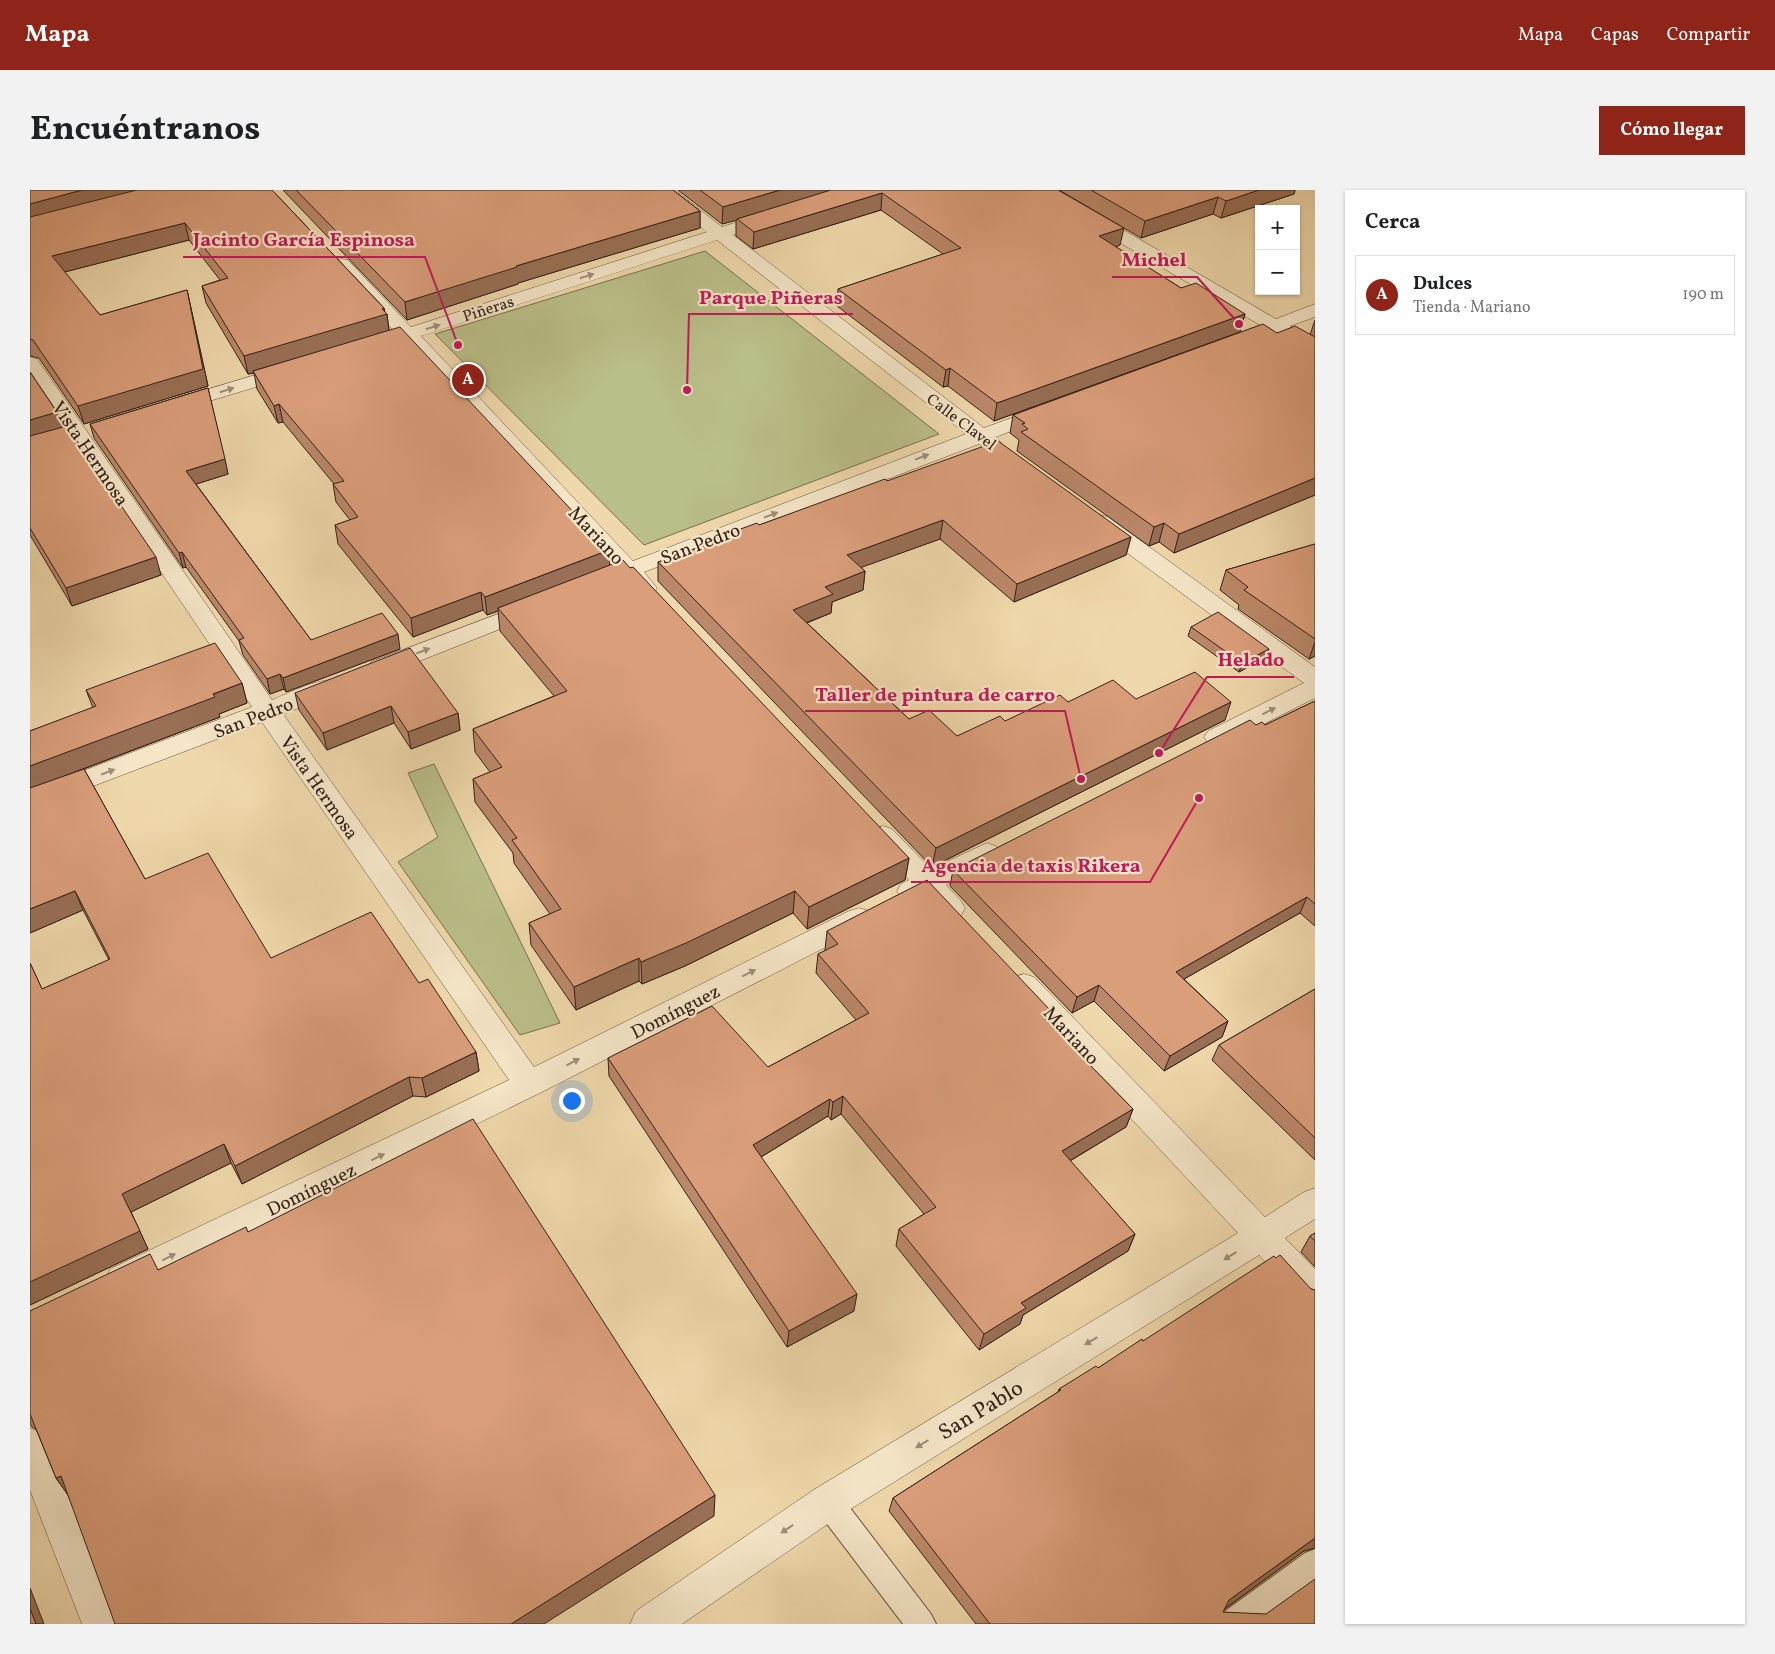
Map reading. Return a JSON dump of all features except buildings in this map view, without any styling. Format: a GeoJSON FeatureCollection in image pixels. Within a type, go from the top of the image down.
{"type":"FeatureCollection","features":[{"type":"Feature","properties":{"kind":"street","name":"Calle Clavel"},"geometry":{"type":"LineString","coordinates":[[664,190],[1011,458]]}},
{"type":"Feature","properties":{"kind":"street"},"geometry":{"type":"LineString","coordinates":[[1043,190],[1315,349]]}},
{"type":"Feature","properties":{"kind":"street","name":"Piñeras"},"geometry":{"type":"LineString","coordinates":[[372,346],[794,210]]}},
{"type":"Feature","properties":{"kind":"street","name":"Mariano"},"geometry":{"type":"LineString","coordinates":[[327,248],[663,605]]}},
{"type":"Feature","properties":{"kind":"street"},"geometry":{"type":"LineString","coordinates":[[1213,350],[1315,310]]}},
{"type":"Feature","properties":{"kind":"street","name":"Vista Hermosa"},"geometry":{"type":"LineString","coordinates":[[30,363],[268,712],[529,1084]]}},
{"type":"Feature","properties":{"kind":"street"},"geometry":{"type":"LineString","coordinates":[[153,412],[307,365]]}},
{"type":"Feature","properties":{"kind":"street","name":"San Pedro"},"geometry":{"type":"LineString","coordinates":[[592,584],[1063,404]]}},
{"type":"Feature","properties":{"kind":"street"},"geometry":{"type":"LineString","coordinates":[[1083,510],[1315,679]]}},
{"type":"Feature","properties":{"kind":"street","name":"San Pedro"},"geometry":{"type":"LineString","coordinates":[[30,801],[268,712],[555,599]]}},
{"type":"Feature","properties":{"kind":"street"},"geometry":{"type":"LineString","coordinates":[[1192,750],[1315,688]]}},
{"type":"Feature","properties":{"kind":"street"},"geometry":{"type":"LineString","coordinates":[[866,819],[968,926]]}},
{"type":"Feature","properties":{"kind":"street","name":"Domínguez"},"geometry":{"type":"LineString","coordinates":[[92,1294],[529,1084],[1007,843]]}},
{"type":"Feature","properties":{"kind":"street","name":"Mariano"},"geometry":{"type":"LineString","coordinates":[[1010,970],[1315,1292]]}},
{"type":"Feature","properties":{"kind":"street","name":"San Pablo"},"geometry":{"type":"LineString","coordinates":[[650,1624],[828,1502],[1315,1202]]}},
{"type":"Feature","properties":{"kind":"street"},"geometry":{"type":"LineString","coordinates":[[30,1445],[101,1624]]}},
{"type":"Feature","properties":{"kind":"lane"},"geometry":{"type":"LineString","coordinates":[[828,1502],[921,1624]]}},
{"type":"Feature","properties":{"kind":"lane"},"geometry":{"type":"LineString","coordinates":[[1231,1624],[1315,1563]]}},
{"type":"Feature","properties":{"kind":"green space"},"geometry":{"type":"Polygon","coordinates":[[[705,251],[939,434],[644,545],[435,334],[705,251]]]}},
{"type":"Feature","properties":{"kind":"green space"},"geometry":{"type":"Polygon","coordinates":[[[434,764],[560,1023],[520,1035],[398,862],[438,837],[408,773],[434,764]]]}},
{"type":"Feature","properties":{"kind":"place","name":"Michel"},"geometry":{"type":"Point","coordinates":[1239,324]}},
{"type":"Feature","properties":{"kind":"place","name":"Jacinto García Espinosa"},"geometry":{"type":"Point","coordinates":[458,345]}},
{"type":"Feature","properties":{"kind":"place","name":"Dulces"},"geometry":{"type":"Point","coordinates":[468,380]}},
{"type":"Feature","properties":{"kind":"place","name":"Parque Piñeras"},"geometry":{"type":"Point","coordinates":[687,390]}},
{"type":"Feature","properties":{"kind":"place","name":"Helado"},"geometry":{"type":"Point","coordinates":[1159,753]}},
{"type":"Feature","properties":{"kind":"place","name":"Taller de pintura de carro"},"geometry":{"type":"Point","coordinates":[1081,779]}},
{"type":"Feature","properties":{"kind":"place","name":"Agencia de taxis Rikera"},"geometry":{"type":"Point","coordinates":[1199,798]}}]}
